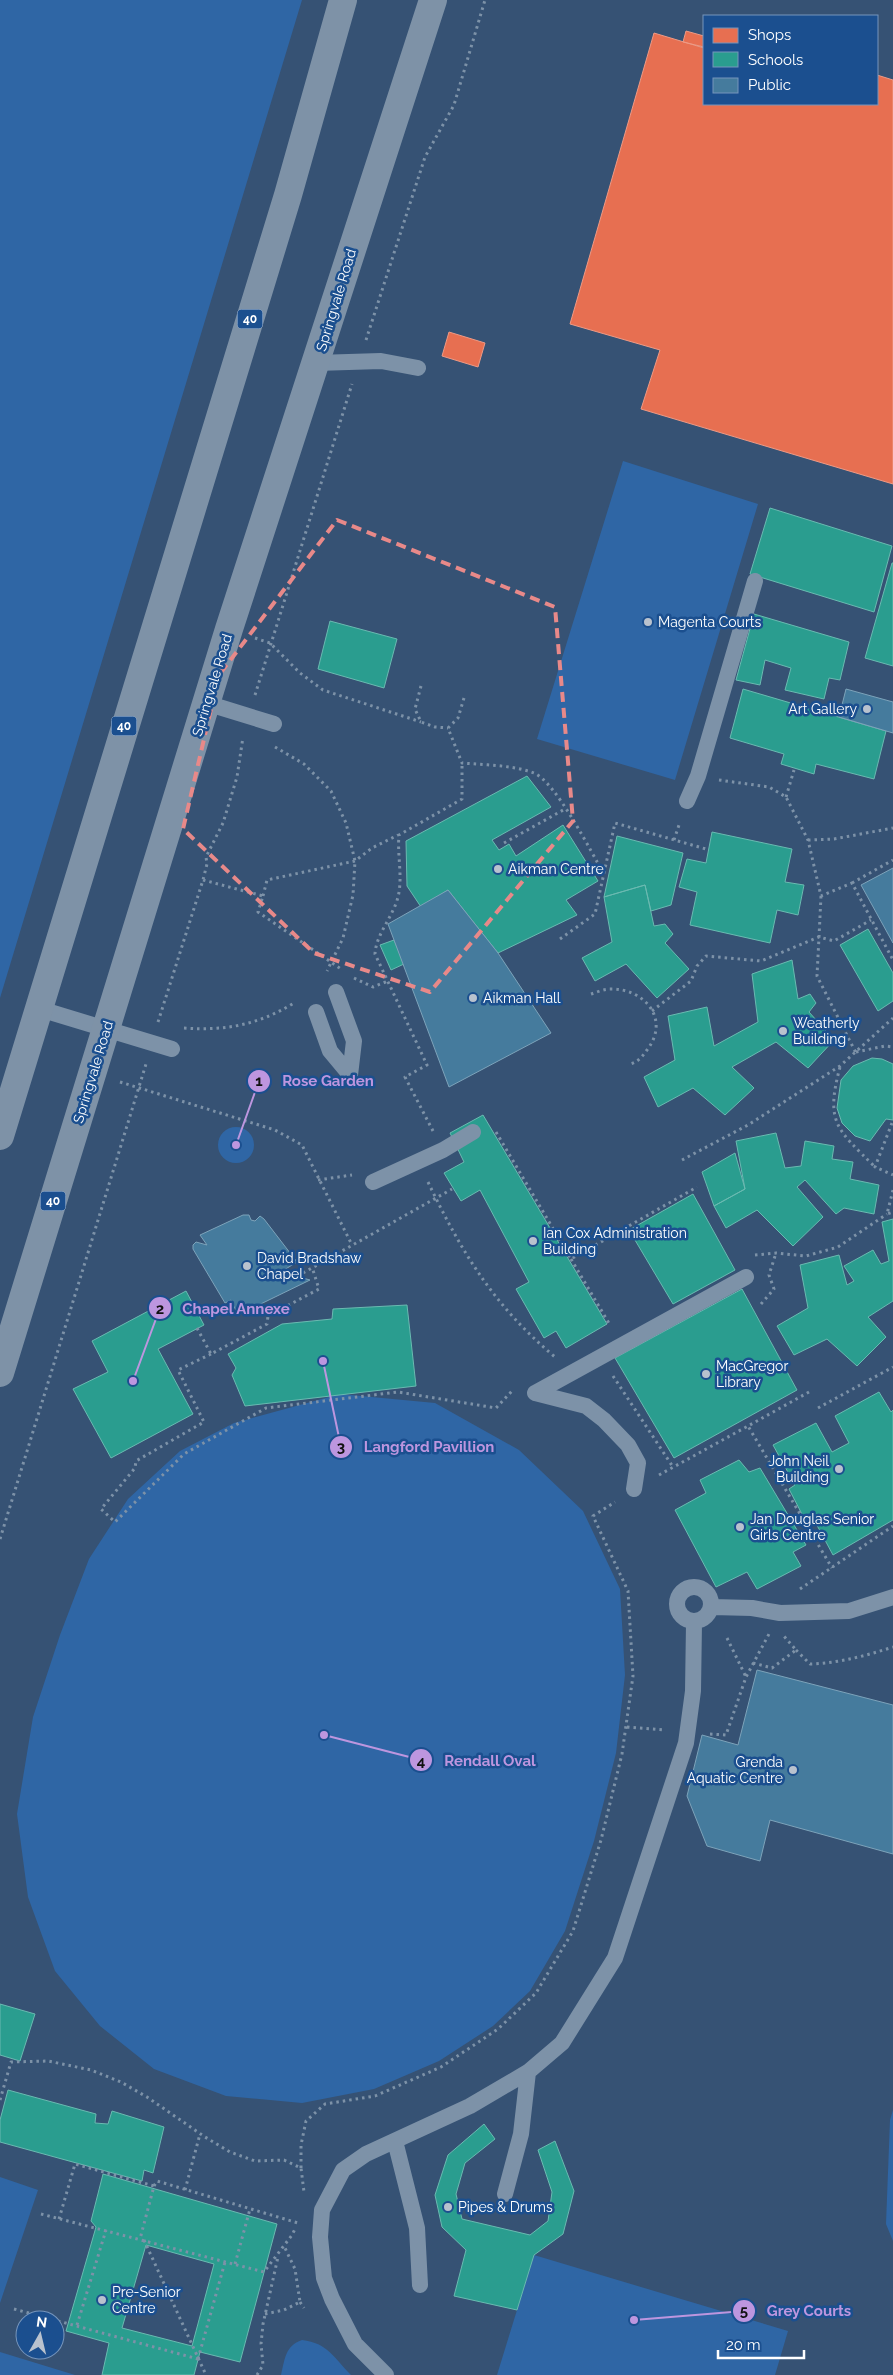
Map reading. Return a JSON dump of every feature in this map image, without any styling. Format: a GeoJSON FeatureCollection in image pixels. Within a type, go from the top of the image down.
{"type":"FeatureCollection","features":[{"type":"Feature","properties":{"kind":"highway","name":"40"},"geometry":{"type":"LineString","coordinates":[[0,1136],[288,195],[343,0]]}},
{"type":"Feature","properties":{"kind":"highway","name":"Springvale Road"},"geometry":{"type":"LineString","coordinates":[[0,1373],[229,629],[433,0]]}},
{"type":"Feature","properties":{"kind":"lane"},"geometry":{"type":"LineString","coordinates":[[316,363],[381,361],[418,368]]}},
{"type":"Feature","properties":{"kind":"lane"},"geometry":{"type":"LineString","coordinates":[[687,801],[698,776],[755,581]]}},
{"type":"Feature","properties":{"kind":"lane"},"geometry":{"type":"LineString","coordinates":[[203,715],[249,716],[274,724]]}},
{"type":"Feature","properties":{"kind":"lane"},"geometry":{"type":"LineString","coordinates":[[316,1012],[330,1051],[350,1075],[354,1041],[336,992]]}},
{"type":"Feature","properties":{"kind":"lane"},"geometry":{"type":"LineString","coordinates":[[40,1009],[172,1049]]}},
{"type":"Feature","properties":{"kind":"lane"},"geometry":{"type":"LineString","coordinates":[[373,1182],[443,1150],[473,1132]]}},
{"type":"Feature","properties":{"kind":"lane"},"geometry":{"type":"LineString","coordinates":[[634,1489],[638,1463],[628,1445],[604,1420],[586,1406],[534,1393],[746,1277]]}},
{"type":"Feature","properties":{"kind":"lane"},"geometry":{"type":"LineString","coordinates":[[698,1587],[706,1592],[712,1606],[705,1618],[694,1623],[681,1617],[676,1605],[679,1594],[687,1588],[698,1587]]}},
{"type":"Feature","properties":{"kind":"lane"},"geometry":{"type":"LineString","coordinates":[[712,1606],[752,1608],[780,1613],[849,1611],[893,1596]]}},
{"type":"Feature","properties":{"kind":"lane"},"geometry":{"type":"LineString","coordinates":[[386,2375],[355,2344],[336,2309],[324,2278],[320,2237],[322,2210],[343,2170],[366,2154],[475,2103],[528,2072],[562,2043],[615,1958],[686,1742],[693,1691],[694,1623]]}},
{"type":"Feature","properties":{"kind":"lane"},"geometry":{"type":"LineString","coordinates":[[505,2194],[521,2134],[528,2072]]}},
{"type":"Feature","properties":{"kind":"lane"},"geometry":{"type":"LineString","coordinates":[[395,2141],[417,2228],[420,2285]]}},
{"type":"Feature","properties":{"kind":"path"},"geometry":{"type":"LineString","coordinates":[[165,1025],[158,1024],[203,880],[207,864],[206,857],[223,823],[237,778],[243,739],[270,643],[425,157],[454,105],[485,0]]}},
{"type":"Feature","properties":{"kind":"path"},"geometry":{"type":"LineString","coordinates":[[229,629],[270,643],[300,673],[322,690],[435,727],[448,728],[458,718],[464,698]]}},
{"type":"Feature","properties":{"kind":"path"},"geometry":{"type":"LineString","coordinates":[[421,686],[415,709],[421,722]]}},
{"type":"Feature","properties":{"kind":"path"},"geometry":{"type":"LineString","coordinates":[[203,715],[243,739],[251,740]]}},
{"type":"Feature","properties":{"kind":"path"},"geometry":{"type":"LineString","coordinates":[[343,970],[258,912],[268,880],[355,861],[372,848],[462,799],[462,763],[448,728]]}},
{"type":"Feature","properties":{"kind":"path"},"geometry":{"type":"LineString","coordinates":[[272,745],[304,764],[331,791],[346,823],[355,861],[353,895],[344,938],[325,974]]}},
{"type":"Feature","properties":{"kind":"path"},"geometry":{"type":"LineString","coordinates":[[462,763],[514,768],[537,774],[558,795],[604,874]]}},
{"type":"Feature","properties":{"kind":"path"},"geometry":{"type":"LineString","coordinates":[[786,796],[794,770]]}},
{"type":"Feature","properties":{"kind":"path"},"geometry":{"type":"LineString","coordinates":[[698,776],[769,787],[786,796],[808,840],[821,896],[817,976],[856,1052]]}},
{"type":"Feature","properties":{"kind":"path"},"geometry":{"type":"LineString","coordinates":[[504,843],[565,809]]}},
{"type":"Feature","properties":{"kind":"path"},"geometry":{"type":"LineString","coordinates":[[560,939],[595,914],[615,823],[706,849]]}},
{"type":"Feature","properties":{"kind":"path"},"geometry":{"type":"LineString","coordinates":[[808,840],[834,839],[893,828]]}},
{"type":"Feature","properties":{"kind":"path"},"geometry":{"type":"LineString","coordinates":[[399,834],[399,895],[393,912],[376,944],[375,954],[427,1065],[405,1077],[443,1150]]}},
{"type":"Feature","properties":{"kind":"path"},"geometry":{"type":"LineString","coordinates":[[821,896],[852,883],[893,860]]}},
{"type":"Feature","properties":{"kind":"path"},"geometry":{"type":"LineString","coordinates":[[203,880],[263,896]]}},
{"type":"Feature","properties":{"kind":"path"},"geometry":{"type":"LineString","coordinates":[[852,883],[893,960]]}},
{"type":"Feature","properties":{"kind":"path"},"geometry":{"type":"LineString","coordinates":[[652,1011],[691,982],[697,966],[706,956],[761,961],[819,937],[834,941],[872,920]]}},
{"type":"Feature","properties":{"kind":"path"},"geometry":{"type":"LineString","coordinates":[[349,975],[373,987],[388,982]]}},
{"type":"Feature","properties":{"kind":"path"},"geometry":{"type":"LineString","coordinates":[[591,994],[610,989],[621,990],[641,998],[652,1011],[658,1022],[653,1042],[637,1062],[630,1064]]}},
{"type":"Feature","properties":{"kind":"path"},"geometry":{"type":"LineString","coordinates":[[179,1028],[212,1030],[246,1025],[279,1012],[299,999]]}},
{"type":"Feature","properties":{"kind":"path"},"geometry":{"type":"LineString","coordinates":[[682,1160],[748,1124],[840,1066],[893,1018]]}},
{"type":"Feature","properties":{"kind":"path"},"geometry":{"type":"LineString","coordinates":[[0,1539],[152,1043]]}},
{"type":"Feature","properties":{"kind":"path"},"geometry":{"type":"LineString","coordinates":[[856,1052],[885,1046],[893,1047]]}},
{"type":"Feature","properties":{"kind":"path"},"geometry":{"type":"LineString","coordinates":[[840,1066],[832,1107],[842,1134],[875,1167],[893,1175]]}},
{"type":"Feature","properties":{"kind":"path"},"geometry":{"type":"LineString","coordinates":[[92,1075],[139,1087],[289,1136],[302,1145],[352,1245]]}},
{"type":"Feature","properties":{"kind":"path"},"geometry":{"type":"LineString","coordinates":[[875,1167],[892,1124]]}},
{"type":"Feature","properties":{"kind":"path"},"geometry":{"type":"LineString","coordinates":[[496,1132],[613,1330]]}},
{"type":"Feature","properties":{"kind":"path"},"geometry":{"type":"LineString","coordinates":[[420,1160],[450,1228],[492,1294],[530,1336],[559,1361],[552,1364]]}},
{"type":"Feature","properties":{"kind":"path"},"geometry":{"type":"LineString","coordinates":[[571,1259],[697,1187]]}},
{"type":"Feature","properties":{"kind":"path"},"geometry":{"type":"LineString","coordinates":[[303,1273],[452,1189]]}},
{"type":"Feature","properties":{"kind":"path"},"geometry":{"type":"LineString","coordinates":[[887,1214],[893,1190]]}},
{"type":"Feature","properties":{"kind":"path"},"geometry":{"type":"LineString","coordinates":[[751,1256],[776,1253],[806,1256],[838,1247],[887,1214],[893,1212]]}},
{"type":"Feature","properties":{"kind":"path"},"geometry":{"type":"LineString","coordinates":[[312,1267],[319,1289],[268,1316],[267,1324],[178,1370],[204,1422],[136,1461],[135,1468],[101,1508],[115,1522],[184,1454],[266,1408],[398,1392],[496,1408],[514,1389]]}},
{"type":"Feature","properties":{"kind":"path"},"geometry":{"type":"LineString","coordinates":[[197,1328],[211,1354]]}},
{"type":"Feature","properties":{"kind":"path"},"geometry":{"type":"LineString","coordinates":[[600,1357],[673,1468]]}},
{"type":"Feature","properties":{"kind":"path"},"geometry":{"type":"LineString","coordinates":[[818,1408],[893,1368]]}},
{"type":"Feature","properties":{"kind":"path"},"geometry":{"type":"LineString","coordinates":[[303,2196],[305,2187],[301,2168],[301,2145],[306,2121],[326,2104],[375,2096],[441,2067],[498,2029],[536,1993],[573,1931],[601,1840],[627,1727],[633,1676],[628,1591],[593,1516],[634,1489],[810,1392]]}},
{"type":"Feature","properties":{"kind":"path"},"geometry":{"type":"LineString","coordinates":[[748,1426],[832,1568]]}},
{"type":"Feature","properties":{"kind":"path"},"geometry":{"type":"LineString","coordinates":[[795,1592],[893,1526]]}},
{"type":"Feature","properties":{"kind":"path"},"geometry":{"type":"LineString","coordinates":[[706,1734],[726,1735],[746,1678],[772,1628]]}},
{"type":"Feature","properties":{"kind":"path"},"geometry":{"type":"LineString","coordinates":[[780,1628],[784,1637],[810,1664],[832,1663],[860,1658],[893,1647]]}},
{"type":"Feature","properties":{"kind":"path"},"geometry":{"type":"LineString","coordinates":[[728,1638],[746,1678]]}},
{"type":"Feature","properties":{"kind":"path"},"geometry":{"type":"LineString","coordinates":[[754,1663],[772,1668],[796,1650]]}},
{"type":"Feature","properties":{"kind":"path"},"geometry":{"type":"LineString","coordinates":[[627,1727],[671,1730]]}},
{"type":"Feature","properties":{"kind":"path"},"geometry":{"type":"LineString","coordinates":[[0,2100],[11,2062],[48,2061],[91,2070],[121,2082],[147,2097],[200,2134],[230,2152],[255,2161],[284,2160],[301,2168]]}},
{"type":"Feature","properties":{"kind":"path"},"geometry":{"type":"LineString","coordinates":[[185,2190],[200,2134]]}},
{"type":"Feature","properties":{"kind":"path"},"geometry":{"type":"LineString","coordinates":[[60,2218],[75,2164],[154,2186]]}},
{"type":"Feature","properties":{"kind":"path"},"geometry":{"type":"LineString","coordinates":[[207,2375],[142,2240],[154,2186],[157,2181],[298,2223]]}},
{"type":"Feature","properties":{"kind":"path"},"geometry":{"type":"LineString","coordinates":[[235,2264],[250,2208]]}},
{"type":"Feature","properties":{"kind":"path"},"geometry":{"type":"LineString","coordinates":[[41,2214],[264,2272],[284,2246],[299,2218]]}},
{"type":"Feature","properties":{"kind":"path"},"geometry":{"type":"LineString","coordinates":[[77,2326],[106,2230]]}},
{"type":"Feature","properties":{"kind":"path"},"geometry":{"type":"LineString","coordinates":[[284,2246],[295,2268],[300,2302],[304,2308]]}},
{"type":"Feature","properties":{"kind":"path"},"geometry":{"type":"LineString","coordinates":[[257,2375],[263,2365],[261,2344],[265,2314],[278,2254]]}},
{"type":"Feature","properties":{"kind":"path"},"geometry":{"type":"LineString","coordinates":[[198,2359],[224,2262]]}},
{"type":"Feature","properties":{"kind":"path"},"geometry":{"type":"LineString","coordinates":[[265,2314],[284,2310],[300,2302]]}},
{"type":"Feature","properties":{"kind":"path"},"geometry":{"type":"LineString","coordinates":[[14,2309],[198,2359]]}},
{"type":"Feature","properties":{"kind":"highlighted area"},"geometry":{"type":"Polygon","coordinates":[[[337,520],[555,607],[573,821],[430,992],[314,953],[183,829],[219,675],[337,520]]]}},
{"type":"Feature","properties":{"kind":"shaded area"},"geometry":{"type":"Polygon","coordinates":[[[0,0],[302,0],[0,998],[0,0]]]}},
{"type":"Feature","properties":{"kind":"shaded area","name":"Magenta Courts"},"geometry":{"type":"Polygon","coordinates":[[[623,461],[758,504],[675,780],[537,739],[623,461]]]}},
{"type":"Feature","properties":{"kind":"shaded area"},"geometry":{"type":"Polygon","coordinates":[[[236,1127],[243,1128],[249,1132],[253,1138],[253,1152],[249,1158],[243,1162],[236,1163],[229,1162],[223,1158],[219,1152],[218,1145],[219,1138],[223,1132],[229,1128],[236,1127]]]}},
{"type":"Feature","properties":{"kind":"shaded area"},"geometry":{"type":"Polygon","coordinates":[[[340,1394],[435,1403],[519,1450],[583,1511],[620,1589],[625,1675],[616,1753],[594,1841],[565,1931],[530,1991],[493,2026],[439,2061],[374,2089],[302,2103],[226,2096],[154,2069],[100,2026],[55,1971],[28,1897],[17,1814],[33,1717],[60,1635],[89,1559],[128,1499],[180,1451],[234,1423],[340,1394]]]}},
{"type":"Feature","properties":{"kind":"shaded area"},"geometry":{"type":"Polygon","coordinates":[[[893,2110],[893,2241],[886,2224],[890,2120],[893,2110]]]}},
{"type":"Feature","properties":{"kind":"shaded area"},"geometry":{"type":"Polygon","coordinates":[[[0,2177],[38,2190],[0,2303],[0,2177]]]}},
{"type":"Feature","properties":{"kind":"shaded area"},"geometry":{"type":"Polygon","coordinates":[[[534,2255],[788,2331],[775,2375],[497,2375],[534,2255]]]}},
{"type":"Feature","properties":{"kind":"shaded area"},"geometry":{"type":"Polygon","coordinates":[[[302,2340],[318,2344],[330,2352],[351,2375],[281,2375],[289,2349],[302,2340]]]}},
{"type":"Feature","properties":{"kind":"shaded area"},"geometry":{"type":"Polygon","coordinates":[[[0,2352],[15,2357],[15,2360],[26,2360],[75,2375],[0,2375],[0,2352]]]}},
{"type":"Feature","properties":{"kind":"building: Shops"},"geometry":{"type":"Polygon","coordinates":[[[686,31],[703,36],[703,47],[683,42],[686,31]]]}},
{"type":"Feature","properties":{"kind":"building: Shops"},"geometry":{"type":"Polygon","coordinates":[[[654,33],[703,48],[703,105],[878,105],[878,75],[893,80],[893,484],[641,409],[660,350],[570,324],[654,33]]]}},
{"type":"Feature","properties":{"kind":"building: Shops"},"geometry":{"type":"Polygon","coordinates":[[[449,332],[485,343],[478,367],[442,356],[449,332]]]}},
{"type":"Feature","properties":{"kind":"building: Schools"},"geometry":{"type":"Polygon","coordinates":[[[770,508],[892,546],[874,612],[750,574],[770,508]]]}},
{"type":"Feature","properties":{"kind":"building: Schools"},"geometry":{"type":"Polygon","coordinates":[[[893,563],[893,666],[865,658],[893,563]]]}},
{"type":"Feature","properties":{"kind":"building: Schools"},"geometry":{"type":"Polygon","coordinates":[[[754,614],[849,642],[840,680],[829,678],[824,699],[785,690],[791,668],[765,660],[760,685],[736,680],[754,614]]]}},
{"type":"Feature","properties":{"kind":"building: Schools"},"geometry":{"type":"Polygon","coordinates":[[[330,621],[397,639],[384,688],[318,669],[330,621]]]}},
{"type":"Feature","properties":{"kind":"building: Schools"},"geometry":{"type":"Polygon","coordinates":[[[743,689],[886,731],[874,779],[816,764],[814,774],[781,764],[784,754],[730,738],[743,689]]]}},
{"type":"Feature","properties":{"kind":"building: Schools","name":"Aikman Centre"},"geometry":{"type":"Polygon","coordinates":[[[527,776],[551,807],[492,840],[499,850],[509,844],[516,856],[563,825],[598,881],[566,900],[577,915],[498,953],[448,890],[421,907],[407,886],[406,841],[527,776]]]}},
{"type":"Feature","properties":{"kind":"building: Schools"},"geometry":{"type":"Polygon","coordinates":[[[712,832],[792,849],[785,882],[804,885],[798,915],[777,910],[770,943],[690,925],[697,892],[679,887],[687,859],[706,863],[712,832]]]}},
{"type":"Feature","properties":{"kind":"building: Schools"},"geometry":{"type":"Polygon","coordinates":[[[617,836],[683,853],[671,905],[651,911],[645,885],[604,897],[617,836]]]}},
{"type":"Feature","properties":{"kind":"building: Schools"},"geometry":{"type":"Polygon","coordinates":[[[645,885],[654,926],[665,924],[673,934],[665,943],[689,969],[657,998],[626,964],[595,981],[582,958],[612,942],[604,897],[645,885]]]}},
{"type":"Feature","properties":{"kind":"building: Schools"},"geometry":{"type":"Polygon","coordinates":[[[868,929],[893,973],[893,1001],[878,1011],[840,945],[868,929]]]}},
{"type":"Feature","properties":{"kind":"building: Schools"},"geometry":{"type":"Polygon","coordinates":[[[394,940],[404,964],[391,970],[380,945],[394,940]]]}},
{"type":"Feature","properties":{"kind":"building: Schools","name":"Weatherly Building"},"geometry":{"type":"Polygon","coordinates":[[[792,960],[798,999],[810,994],[816,1003],[809,1012],[834,1040],[808,1068],[776,1042],[732,1067],[754,1088],[725,1115],[693,1088],[658,1107],[644,1077],[675,1060],[668,1016],[707,1007],[714,1046],[758,1022],[752,974],[792,960]]]}},
{"type":"Feature","properties":{"kind":"building: Schools"},"geometry":{"type":"Polygon","coordinates":[[[872,1058],[882,1059],[893,1064],[893,1120],[886,1119],[870,1141],[855,1136],[842,1123],[837,1108],[841,1080],[853,1066],[872,1058]]]}},
{"type":"Feature","properties":{"kind":"building: Schools","name":"Ian Cox Administration Building"},"geometry":{"type":"Polygon","coordinates":[[[483,1115],[607,1324],[566,1348],[556,1331],[544,1338],[516,1289],[529,1282],[480,1190],[461,1201],[444,1173],[464,1162],[450,1133],[483,1115]]]}},
{"type":"Feature","properties":{"kind":"building: Schools"},"geometry":{"type":"Polygon","coordinates":[[[776,1133],[785,1168],[801,1166],[805,1141],[834,1146],[832,1159],[853,1162],[850,1179],[879,1185],[874,1214],[844,1208],[836,1214],[805,1180],[797,1187],[823,1217],[793,1246],[757,1210],[726,1228],[714,1206],[745,1189],[736,1141],[776,1133]]]}},
{"type":"Feature","properties":{"kind":"building: Schools"},"geometry":{"type":"Polygon","coordinates":[[[735,1153],[745,1189],[714,1206],[702,1172],[735,1153]]]}},
{"type":"Feature","properties":{"kind":"building: Schools"},"geometry":{"type":"Polygon","coordinates":[[[693,1194],[735,1270],[673,1304],[629,1230],[693,1194]]]}},
{"type":"Feature","properties":{"kind":"building: Schools"},"geometry":{"type":"Polygon","coordinates":[[[893,1219],[893,1301],[868,1317],[886,1337],[857,1366],[827,1339],[794,1355],[777,1326],[808,1308],[800,1265],[839,1255],[847,1285],[854,1281],[844,1266],[873,1250],[881,1264],[889,1261],[882,1222],[893,1219]]]}},
{"type":"Feature","properties":{"kind":"building: Schools","name":"MacGregor Library"},"geometry":{"type":"Polygon","coordinates":[[[742,1289],[797,1390],[674,1458],[615,1358],[742,1289]]]}},
{"type":"Feature","properties":{"kind":"building: Schools"},"geometry":{"type":"Polygon","coordinates":[[[186,1291],[204,1325],[158,1349],[193,1414],[111,1458],[73,1389],[108,1372],[92,1341],[186,1291]]]}},
{"type":"Feature","properties":{"kind":"building: Schools"},"geometry":{"type":"Polygon","coordinates":[[[407,1305],[416,1386],[245,1406],[232,1375],[236,1368],[228,1354],[282,1324],[332,1319],[333,1309],[407,1305]]]}},
{"type":"Feature","properties":{"kind":"building: Schools","name":"John Neil Building"},"geometry":{"type":"Polygon","coordinates":[[[879,1392],[891,1412],[893,1410],[893,1520],[833,1555],[812,1516],[804,1518],[789,1489],[795,1485],[773,1445],[816,1423],[832,1452],[849,1443],[835,1416],[879,1392]]]}},
{"type":"Feature","properties":{"kind":"building: Schools","name":"Jan Douglas Senior Girls Centre"},"geometry":{"type":"Polygon","coordinates":[[[739,1460],[749,1472],[760,1468],[806,1545],[793,1552],[801,1566],[757,1589],[747,1572],[716,1587],[675,1510],[706,1493],[700,1480],[739,1460]]]}},
{"type":"Feature","properties":{"kind":"building: Schools"},"geometry":{"type":"Polygon","coordinates":[[[0,2004],[35,2014],[20,2061],[0,2055],[0,2004]]]}},
{"type":"Feature","properties":{"kind":"building: Schools"},"geometry":{"type":"Polygon","coordinates":[[[8,2090],[96,2114],[95,2123],[108,2124],[112,2111],[164,2127],[153,2173],[144,2170],[142,2181],[0,2142],[0,2120],[8,2090]]]}},
{"type":"Feature","properties":{"kind":"building: Schools","name":"Pipes & Drums"},"geometry":{"type":"Polygon","coordinates":[[[484,2124],[495,2139],[465,2163],[456,2194],[462,2219],[530,2235],[548,2221],[552,2192],[538,2150],[555,2141],[574,2191],[563,2234],[534,2255],[517,2310],[454,2296],[466,2250],[442,2227],[435,2195],[448,2155],[484,2124]]]}},
{"type":"Feature","properties":{"kind":"building: Schools","name":"Pre-Senior Centre"},"geometry":{"type":"Polygon","coordinates":[[[103,2174],[277,2224],[240,2362],[200,2352],[194,2375],[102,2375],[109,2343],[66,2331],[96,2227],[91,2221],[103,2174]],[[146,2245],[122,2328],[192,2346],[214,2264],[146,2245]]]}},
{"type":"Feature","properties":{"kind":"building: Public","name":"Art Gallery"},"geometry":{"type":"Polygon","coordinates":[[[846,689],[893,702],[893,733],[839,717],[846,689]]]}},
{"type":"Feature","properties":{"kind":"building: Public"},"geometry":{"type":"Polygon","coordinates":[[[893,868],[893,943],[861,885],[893,868]]]}},
{"type":"Feature","properties":{"kind":"building: Public","name":"Aikman Hall"},"geometry":{"type":"Polygon","coordinates":[[[448,890],[498,953],[551,1033],[449,1087],[388,924],[448,890]]]}},
{"type":"Feature","properties":{"kind":"building: Public","name":"David Bradshaw Chapel"},"geometry":{"type":"Polygon","coordinates":[[[243,1215],[249,1215],[251,1220],[255,1221],[260,1216],[264,1219],[297,1262],[284,1270],[288,1274],[310,1280],[238,1315],[231,1300],[225,1303],[193,1249],[193,1245],[196,1242],[207,1245],[200,1235],[243,1215]]]}},
{"type":"Feature","properties":{"kind":"building: Public","name":"Grenda Aquatic Centre"},"geometry":{"type":"Polygon","coordinates":[[[757,1670],[893,1705],[893,1854],[770,1820],[760,1861],[707,1846],[687,1796],[702,1735],[738,1745],[757,1670]]]}},
{"type":"Feature","properties":{"kind":"place","name":"Magenta Courts"},"geometry":{"type":"Point","coordinates":[648,622]}},
{"type":"Feature","properties":{"kind":"place","name":"Art Gallery"},"geometry":{"type":"Point","coordinates":[867,709]}},
{"type":"Feature","properties":{"kind":"place","name":"Aikman Centre"},"geometry":{"type":"Point","coordinates":[498,869]}},
{"type":"Feature","properties":{"kind":"place","name":"Aikman Hall"},"geometry":{"type":"Point","coordinates":[473,998]}},
{"type":"Feature","properties":{"kind":"place","name":"Weatherly Building"},"geometry":{"type":"Point","coordinates":[783,1031]}},
{"type":"Feature","properties":{"kind":"place","name":"Rose Garden"},"geometry":{"type":"Point","coordinates":[236,1145]}},
{"type":"Feature","properties":{"kind":"place","name":"Ian Cox Administration Building"},"geometry":{"type":"Point","coordinates":[533,1241]}},
{"type":"Feature","properties":{"kind":"place","name":"David Bradshaw Chapel"},"geometry":{"type":"Point","coordinates":[247,1266]}},
{"type":"Feature","properties":{"kind":"place","name":"Langford Pavillion"},"geometry":{"type":"Point","coordinates":[323,1361]}},
{"type":"Feature","properties":{"kind":"place","name":"MacGregor Library"},"geometry":{"type":"Point","coordinates":[706,1374]}},
{"type":"Feature","properties":{"kind":"place","name":"Chapel Annexe"},"geometry":{"type":"Point","coordinates":[133,1381]}},
{"type":"Feature","properties":{"kind":"place","name":"John Neil Building"},"geometry":{"type":"Point","coordinates":[839,1469]}},
{"type":"Feature","properties":{"kind":"place","name":"Jan Douglas Senior Girls Centre"},"geometry":{"type":"Point","coordinates":[740,1527]}},
{"type":"Feature","properties":{"kind":"place","name":"Rendall Oval"},"geometry":{"type":"Point","coordinates":[324,1735]}},
{"type":"Feature","properties":{"kind":"place","name":"Grenda Aquatic Centre"},"geometry":{"type":"Point","coordinates":[793,1770]}},
{"type":"Feature","properties":{"kind":"place","name":"Pipes & Drums"},"geometry":{"type":"Point","coordinates":[448,2207]}},
{"type":"Feature","properties":{"kind":"place","name":"Pre-Senior Centre"},"geometry":{"type":"Point","coordinates":[102,2300]}},
{"type":"Feature","properties":{"kind":"place","name":"Grey Courts"},"geometry":{"type":"Point","coordinates":[634,2320]}}]}
